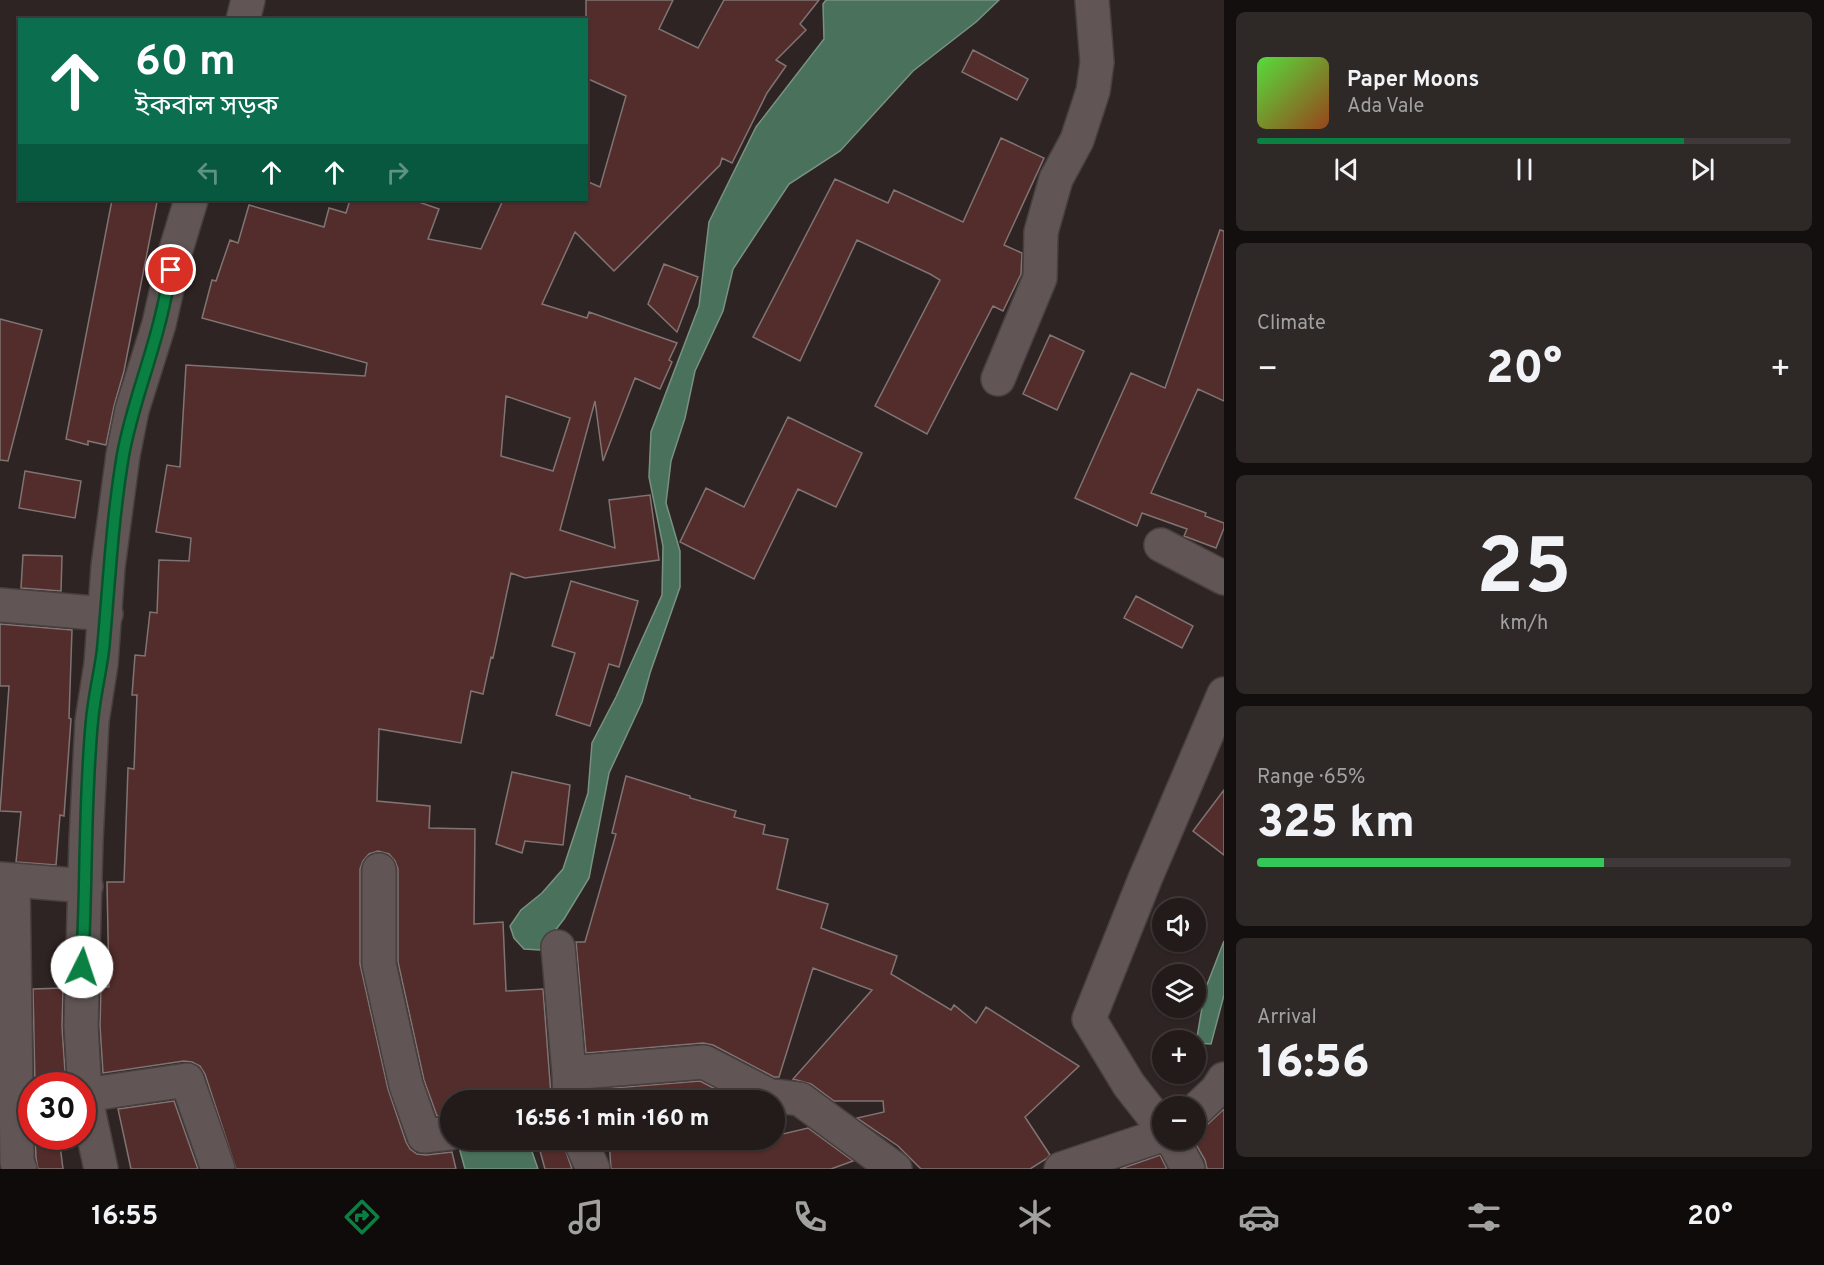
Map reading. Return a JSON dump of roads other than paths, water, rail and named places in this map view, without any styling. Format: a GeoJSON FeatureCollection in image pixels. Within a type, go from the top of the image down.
{"type":"FeatureCollection","features":[{"type":"Feature","properties":{"kind":"street"},"geometry":{"type":"LineString","coordinates":[[244,18],[248,0]]}},
{"type":"Feature","properties":{"kind":"street"},"geometry":{"type":"LineString","coordinates":[[998,379],[1040,278],[1041,231],[1056,179],[1077,140],[1093,91],[1098,62],[1092,0]]}},
{"type":"Feature","properties":{"kind":"street"},"geometry":{"type":"LineString","coordinates":[[84,1072],[81,1014],[92,721],[106,614],[108,567],[123,455],[132,410],[159,324],[190,201]]}},
{"type":"Feature","properties":{"kind":"street"},"geometry":{"type":"LineString","coordinates":[[1161,545],[1224,578]]}},
{"type":"Feature","properties":{"kind":"street"},"geometry":{"type":"LineString","coordinates":[[0,605],[106,614]]}},
{"type":"Feature","properties":{"kind":"street"},"geometry":{"type":"LineString","coordinates":[[1152,1114],[1129,1085],[1089,1020],[1145,879],[1224,694]]}},
{"type":"Feature","properties":{"kind":"street"},"geometry":{"type":"LineString","coordinates":[[379,870],[379,964],[406,1085],[424,1137],[440,1135]]}},
{"type":"Feature","properties":{"kind":"street"},"geometry":{"type":"LineString","coordinates":[[20,1169],[17,1162],[7,879],[86,886]]}},
{"type":"Feature","properties":{"kind":"street"},"geometry":{"type":"LineString","coordinates":[[558,946],[568,1090]]}},
{"type":"Feature","properties":{"kind":"street"},"geometry":{"type":"LineString","coordinates":[[585,1090],[704,1062],[758,1090]]}},
{"type":"Feature","properties":{"kind":"street"},"geometry":{"type":"LineString","coordinates":[[96,1093],[187,1080],[218,1169]]}},
{"type":"Feature","properties":{"kind":"street"},"geometry":{"type":"LineString","coordinates":[[785,1097],[800,1099],[895,1169]]}},
{"type":"Feature","properties":{"kind":"street"},"geometry":{"type":"LineString","coordinates":[[1069,1168],[1152,1139]]}},
{"type":"Feature","properties":{"kind":"street"},"geometry":{"type":"LineString","coordinates":[[96,1146],[101,1169]]}},
{"type":"Feature","properties":{"kind":"street"},"geometry":{"type":"LineString","coordinates":[[584,1150],[593,1169]]}},
{"type":"Feature","properties":{"kind":"street"},"geometry":{"type":"LineString","coordinates":[[1178,1150],[1188,1169]]}}]}
